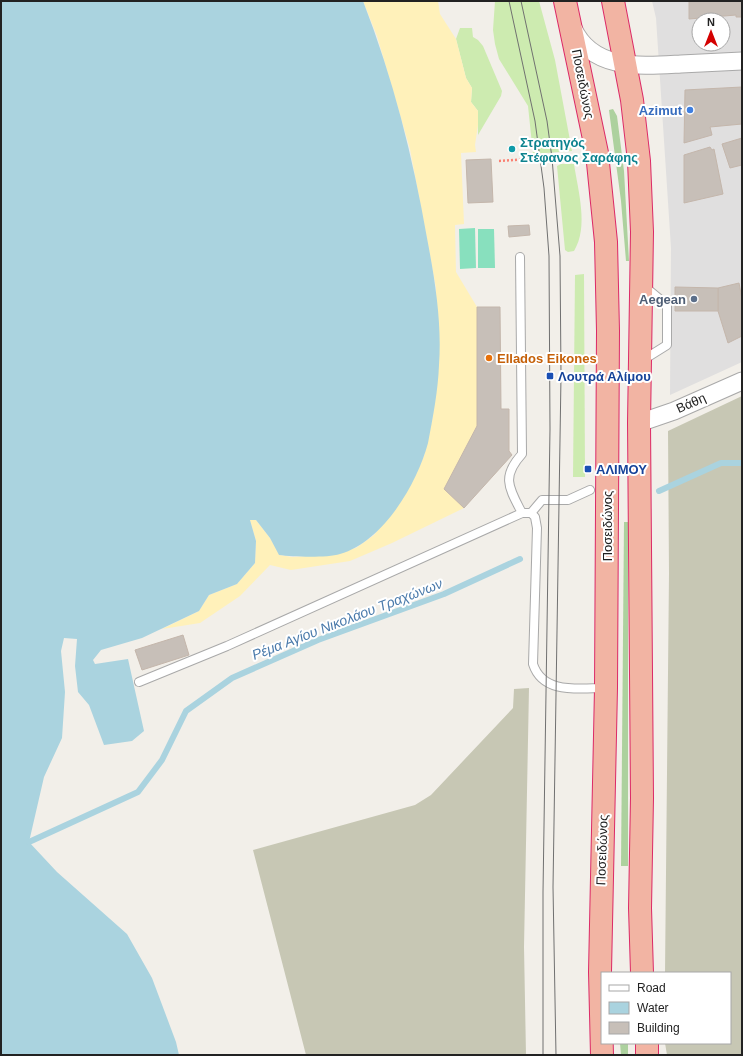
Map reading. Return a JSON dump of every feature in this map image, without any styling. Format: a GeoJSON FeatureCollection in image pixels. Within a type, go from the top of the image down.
{"type":"FeatureCollection","features":[{"type":"Feature","properties":{"kind":"highway","name":"Ποσειδώνος"},"geometry":{"type":"LineString","coordinates":[[565,1],[571,22],[597,153],[606,242],[608,331],[606,688],[600,927],[601,991]]}},
{"type":"Feature","properties":{"kind":"highway"},"geometry":{"type":"LineString","coordinates":[[613,1],[632,100],[639,161],[642,284],[639,423],[642,790],[640,908],[642,972]]}},
{"type":"Feature","properties":{"kind":"highway","name":"Ποσειδώνος"},"geometry":{"type":"LineString","coordinates":[[602,1044],[602,1055]]}},
{"type":"Feature","properties":{"kind":"highway"},"geometry":{"type":"LineString","coordinates":[[647,1044],[647,1055]]}},
{"type":"Feature","properties":{"kind":"street"},"geometry":{"type":"LineString","coordinates":[[571,22],[577,38],[596,55],[612,62],[626,65],[654,66],[742,61]]}},
{"type":"Feature","properties":{"kind":"street","name":"Βάθη"},"geometry":{"type":"LineString","coordinates":[[639,423],[674,411],[742,381]]}},
{"type":"Feature","properties":{"kind":"lane"},"geometry":{"type":"LineString","coordinates":[[520,257],[522,454],[512,465],[508,484],[522,513]]}},
{"type":"Feature","properties":{"kind":"lane"},"geometry":{"type":"LineString","coordinates":[[531,513],[542,500],[568,500],[590,490]]}},
{"type":"Feature","properties":{"kind":"lane"},"geometry":{"type":"LineString","coordinates":[[139,682],[227,646],[522,513],[531,513],[535,517],[537,528],[533,664],[536,674],[545,682],[557,687],[606,688]]}},
{"type":"Feature","properties":{"kind":"path"},"geometry":{"type":"LineString","coordinates":[[499,161],[578,156]]}},
{"type":"Feature","properties":{"kind":"shaded area"},"geometry":{"type":"Polygon","coordinates":[[[652,1],[742,1],[742,362],[670,395],[671,248],[656,18],[652,1]]]}},
{"type":"Feature","properties":{"kind":"shaded area"},"geometry":{"type":"Polygon","coordinates":[[[742,396],[742,1055],[667,1055],[665,1044],[731,1044],[731,972],[665,972],[669,573],[668,431],[742,396]]]}},
{"type":"Feature","properties":{"kind":"shaded area"},"geometry":{"type":"Polygon","coordinates":[[[529,688],[524,947],[526,1055],[306,1055],[253,850],[415,805],[431,795],[513,708],[514,689],[529,688]]]}},
{"type":"Feature","properties":{"kind":"green space"},"geometry":{"type":"Polygon","coordinates":[[[495,1],[539,1],[555,60],[572,151],[533,154],[528,106],[499,59],[495,44],[493,30],[495,1]]]}},
{"type":"Feature","properties":{"kind":"green space"},"geometry":{"type":"Polygon","coordinates":[[[460,28],[472,28],[473,37],[483,46],[502,91],[501,96],[478,135],[478,111],[471,102],[472,88],[466,78],[456,39],[460,28]]]}},
{"type":"Feature","properties":{"kind":"green space"},"geometry":{"type":"Polygon","coordinates":[[[613,109],[617,116],[624,171],[629,261],[626,261],[621,201],[609,110],[613,109]]]}},
{"type":"Feature","properties":{"kind":"green space"},"geometry":{"type":"Polygon","coordinates":[[[561,164],[574,164],[580,197],[582,220],[581,231],[574,251],[568,252],[565,250],[557,166],[561,164]]]}},
{"type":"Feature","properties":{"kind":"green space"},"geometry":{"type":"Polygon","coordinates":[[[475,228],[476,268],[460,269],[459,229],[475,228]]]}},
{"type":"Feature","properties":{"kind":"green space"},"geometry":{"type":"Polygon","coordinates":[[[478,229],[494,229],[495,268],[478,268],[478,229]]]}},
{"type":"Feature","properties":{"kind":"green space"},"geometry":{"type":"Polygon","coordinates":[[[584,274],[585,477],[573,477],[575,275],[584,274]]]}},
{"type":"Feature","properties":{"kind":"green space"},"geometry":{"type":"Polygon","coordinates":[[[624,522],[628,522],[628,866],[621,866],[624,522]]]}},
{"type":"Feature","properties":{"kind":"green space"},"geometry":{"type":"Polygon","coordinates":[[[620,1044],[628,1044],[628,1055],[621,1055],[620,1044]]]}},
{"type":"Feature","properties":{"kind":"sand"},"geometry":{"type":"Polygon","coordinates":[[[363,1],[438,1],[440,14],[456,39],[466,78],[472,88],[471,102],[478,111],[478,125],[475,145],[476,152],[461,153],[464,224],[455,225],[456,272],[477,307],[477,426],[444,489],[464,508],[392,543],[350,561],[291,570],[270,565],[240,596],[200,623],[162,629],[199,611],[209,595],[237,584],[255,563],[256,541],[250,520],[256,520],[270,538],[280,555],[292,557],[308,556],[356,548],[374,535],[401,501],[424,456],[433,416],[436,288],[410,149],[377,36],[363,1]]]}},
{"type":"Feature","properties":{"kind":"water"},"geometry":{"type":"Polygon","coordinates":[[[1,1],[363,1],[384,59],[409,148],[433,270],[439,317],[440,349],[436,394],[428,443],[416,476],[407,493],[384,524],[356,547],[340,554],[319,557],[301,557],[279,555],[270,538],[256,520],[250,520],[256,541],[255,563],[237,584],[209,595],[199,611],[142,638],[101,650],[93,660],[95,664],[128,659],[144,731],[132,741],[104,745],[89,705],[78,692],[75,666],[77,639],[64,638],[61,651],[65,692],[62,738],[44,777],[29,842],[57,872],[127,934],[152,978],[176,1042],[179,1055],[1,1055],[1,1]]]}},
{"type":"Feature","properties":{"kind":"building"},"geometry":{"type":"Polygon","coordinates":[[[689,1],[742,1],[742,17],[731,15],[731,12],[691,12],[691,19],[689,19],[689,1]]]}},
{"type":"Feature","properties":{"kind":"building"},"geometry":{"type":"Polygon","coordinates":[[[742,87],[742,124],[710,127],[712,135],[684,143],[685,90],[742,87]]]}},
{"type":"Feature","properties":{"kind":"building"},"geometry":{"type":"Polygon","coordinates":[[[742,138],[742,165],[730,168],[722,144],[742,138]]]}},
{"type":"Feature","properties":{"kind":"building"},"geometry":{"type":"Polygon","coordinates":[[[710,147],[712,150],[714,149],[723,194],[684,203],[684,155],[710,147]]]}},
{"type":"Feature","properties":{"kind":"building"},"geometry":{"type":"Polygon","coordinates":[[[491,159],[493,202],[468,203],[466,160],[491,159]]]}},
{"type":"Feature","properties":{"kind":"building"},"geometry":{"type":"Polygon","coordinates":[[[529,225],[530,235],[509,237],[508,226],[529,225]]]}},
{"type":"Feature","properties":{"kind":"building"},"geometry":{"type":"Polygon","coordinates":[[[739,283],[742,299],[742,336],[728,343],[718,311],[718,288],[739,283]]]}},
{"type":"Feature","properties":{"kind":"building"},"geometry":{"type":"Polygon","coordinates":[[[675,287],[718,288],[718,311],[675,311],[675,287]]]}},
{"type":"Feature","properties":{"kind":"building","name":"Ellados Eikones"},"geometry":{"type":"Polygon","coordinates":[[[477,307],[500,307],[501,409],[509,409],[509,451],[512,455],[464,508],[444,489],[477,426],[477,307]]]}},
{"type":"Feature","properties":{"kind":"building"},"geometry":{"type":"Polygon","coordinates":[[[183,635],[189,655],[142,670],[135,650],[183,635]]]}},
{"type":"Feature","properties":{"kind":"waterway","name":"Ρέμα Αγίου Νικολάου Τραχώνων"},"geometry":{"type":"LineString","coordinates":[[659,491],[721,463],[742,463]]}},
{"type":"Feature","properties":{"kind":"waterway","name":"Ρέμα Αγίου Νικολάου Τραχώνων"},"geometry":{"type":"LineString","coordinates":[[29,842],[138,792],[162,760],[186,711],[232,678],[318,640],[444,594],[520,559]]}},
{"type":"Feature","properties":{"kind":"tram line"},"geometry":{"type":"LineString","coordinates":[[509,1],[535,121],[544,188],[549,256],[550,429],[543,892],[543,1055]]}},
{"type":"Feature","properties":{"kind":"tram line"},"geometry":{"type":"LineString","coordinates":[[521,1],[547,121],[552,158],[560,256],[561,376],[553,887],[556,1055]]}},
{"type":"Feature","properties":{"kind":"place","name":"Azimut"},"geometry":{"type":"Point","coordinates":[690,110]}},
{"type":"Feature","properties":{"kind":"place","name":"Στρατηγός Στέφανος Σαράφης"},"geometry":{"type":"Point","coordinates":[512,149]}},
{"type":"Feature","properties":{"kind":"place","name":"Aegean"},"geometry":{"type":"Point","coordinates":[694,299]}},
{"type":"Feature","properties":{"kind":"place","name":"Ellados Eikones"},"geometry":{"type":"Point","coordinates":[489,358]}},
{"type":"Feature","properties":{"kind":"place","name":"Λουτρά Αλίμου"},"geometry":{"type":"Point","coordinates":[550,376]}},
{"type":"Feature","properties":{"kind":"place","name":"ΑΛΙΜΟΥ"},"geometry":{"type":"Point","coordinates":[588,469]}}]}
